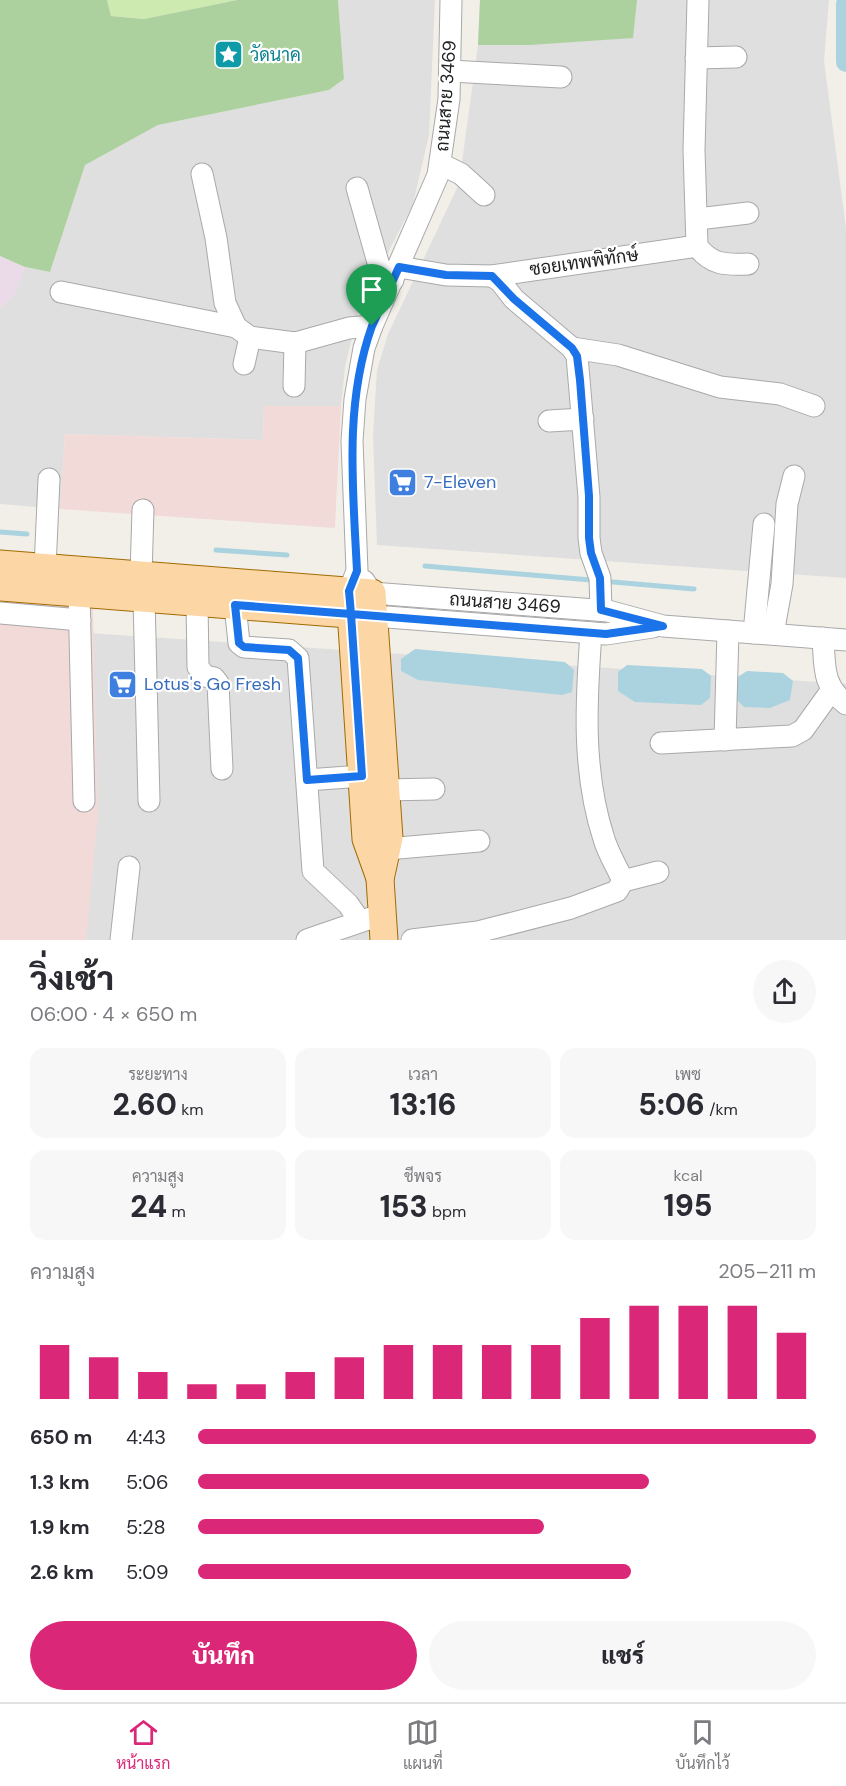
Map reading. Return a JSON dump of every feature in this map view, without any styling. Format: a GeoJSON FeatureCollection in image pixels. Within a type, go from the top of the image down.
{"type":"FeatureCollection","features":[{"type":"Feature","properties":{"kind":"main road"},"geometry":{"type":"LineString","coordinates":[[0,564],[45,568],[142,586],[197,602],[235,605],[361,597]]}},
{"type":"Feature","properties":{"kind":"main road"},"geometry":{"type":"LineString","coordinates":[[0,587],[79,593],[142,586],[361,597]]}},
{"type":"Feature","properties":{"kind":"main road"},"geometry":{"type":"LineString","coordinates":[[361,597],[362,776],[366,839],[381,879]]}},
{"type":"Feature","properties":{"kind":"main road"},"geometry":{"type":"LineString","coordinates":[[361,597],[386,790],[389,838],[381,879],[376,926]]}},
{"type":"Feature","properties":{"kind":"street","name":"ถนนสาย 3469"},"geometry":{"type":"LineString","coordinates":[[361,597],[353,417],[364,348],[441,164],[446,132],[452,0]]}},
{"type":"Feature","properties":{"kind":"street"},"geometry":{"type":"LineString","coordinates":[[698,0],[693,150],[698,219],[697,246],[712,261],[725,265],[748,264]]}},
{"type":"Feature","properties":{"kind":"street"},"geometry":{"type":"LineString","coordinates":[[696,58],[736,57]]}},
{"type":"Feature","properties":{"kind":"street"},"geometry":{"type":"LineString","coordinates":[[450,71],[561,77]]}},
{"type":"Feature","properties":{"kind":"street"},"geometry":{"type":"LineString","coordinates":[[441,164],[461,174],[484,195]]}},
{"type":"Feature","properties":{"kind":"street"},"geometry":{"type":"LineString","coordinates":[[202,174],[216,238],[225,303],[243,332],[244,364]]}},
{"type":"Feature","properties":{"kind":"street"},"geometry":{"type":"LineString","coordinates":[[357,188],[379,266],[396,273]]}},
{"type":"Feature","properties":{"kind":"street"},"geometry":{"type":"LineString","coordinates":[[698,219],[748,213]]}},
{"type":"Feature","properties":{"kind":"street","name":"ซอยเทพพิทักษ์"},"geometry":{"type":"LineString","coordinates":[[396,273],[492,276],[697,246]]}},
{"type":"Feature","properties":{"kind":"street"},"geometry":{"type":"LineString","coordinates":[[492,276],[514,299],[572,348],[577,356],[589,496],[589,538],[591,553],[600,578],[601,610]]}},
{"type":"Feature","properties":{"kind":"street"},"geometry":{"type":"LineString","coordinates":[[61,292],[294,343],[349,328],[372,326]]}},
{"type":"Feature","properties":{"kind":"street"},"geometry":{"type":"LineString","coordinates":[[294,343],[294,387]]}},
{"type":"Feature","properties":{"kind":"street"},"geometry":{"type":"LineString","coordinates":[[572,348],[618,355],[720,387],[780,394],[814,406]]}},
{"type":"Feature","properties":{"kind":"street"},"geometry":{"type":"LineString","coordinates":[[549,421],[583,419]]}},
{"type":"Feature","properties":{"kind":"street"},"geometry":{"type":"LineString","coordinates":[[764,633],[782,584],[787,504],[794,476]]}},
{"type":"Feature","properties":{"kind":"street"},"geometry":{"type":"LineString","coordinates":[[45,568],[49,479]]}},
{"type":"Feature","properties":{"kind":"street"},"geometry":{"type":"LineString","coordinates":[[143,510],[142,586],[149,801]]}},
{"type":"Feature","properties":{"kind":"street"},"geometry":{"type":"LineString","coordinates":[[764,524],[764,633]]}},
{"type":"Feature","properties":{"kind":"street"},"geometry":{"type":"LineString","coordinates":[[79,593],[84,801]]}},
{"type":"Feature","properties":{"kind":"street","name":"ถนนสาย 3469"},"geometry":{"type":"LineString","coordinates":[[361,597],[601,610],[663,626],[846,640]]}},
{"type":"Feature","properties":{"kind":"street","name":"ถนนสาย 3469"},"geometry":{"type":"LineString","coordinates":[[361,597],[591,633],[606,634],[663,626]]}},
{"type":"Feature","properties":{"kind":"street"},"geometry":{"type":"LineString","coordinates":[[197,602],[198,668],[205,676],[214,678],[218,683],[222,770]]}},
{"type":"Feature","properties":{"kind":"street"},"geometry":{"type":"LineString","coordinates":[[235,605],[239,643],[244,647],[289,650],[298,658],[314,871],[348,904],[376,926]]}},
{"type":"Feature","properties":{"kind":"street"},"geometry":{"type":"LineString","coordinates":[[0,613],[80,620]]}},
{"type":"Feature","properties":{"kind":"street"},"geometry":{"type":"LineString","coordinates":[[725,740],[728,631]]}},
{"type":"Feature","properties":{"kind":"street"},"geometry":{"type":"LineString","coordinates":[[591,633],[586,722],[590,772],[604,840],[623,881]]}},
{"type":"Feature","properties":{"kind":"street"},"geometry":{"type":"LineString","coordinates":[[661,743],[792,736],[803,730],[839,698],[825,670],[823,638]]}},
{"type":"Feature","properties":{"kind":"street"},"geometry":{"type":"LineString","coordinates":[[307,780],[362,776]]}},
{"type":"Feature","properties":{"kind":"street"},"geometry":{"type":"LineString","coordinates":[[386,790],[434,789]]}},
{"type":"Feature","properties":{"kind":"street"},"geometry":{"type":"LineString","coordinates":[[387,849],[479,841]]}},
{"type":"Feature","properties":{"kind":"street"},"geometry":{"type":"LineString","coordinates":[[121,940],[129,867]]}},
{"type":"Feature","properties":{"kind":"street"},"geometry":{"type":"LineString","coordinates":[[412,940],[478,932],[571,908],[617,891],[623,881],[658,872]]}},
{"type":"Feature","properties":{"kind":"street"},"geometry":{"type":"LineString","coordinates":[[307,940],[376,926]]}},
{"type":"Feature","properties":{"kind":"shaded area"},"geometry":{"type":"Polygon","coordinates":[[[338,0],[435,0],[429,135],[413,204],[359,309],[345,367],[341,406],[264,406],[263,440],[65,434],[60,509],[0,504],[0,308],[13,297],[25,267],[50,272],[84,165],[158,125],[329,90],[344,79],[338,0]]]}},
{"type":"Feature","properties":{"kind":"shaded area"},"geometry":{"type":"Polygon","coordinates":[[[480,0],[829,0],[824,61],[846,228],[846,578],[377,545],[373,436],[377,370],[388,334],[459,184],[478,45],[480,0]]]}},
{"type":"Feature","properties":{"kind":"shaded area"},"geometry":{"type":"Polygon","coordinates":[[[0,256],[25,267],[13,297],[0,308],[0,256]]]}},
{"type":"Feature","properties":{"kind":"shaded area"},"geometry":{"type":"Polygon","coordinates":[[[264,406],[341,406],[335,528],[60,509],[65,434],[263,440],[264,406]]]}},
{"type":"Feature","properties":{"kind":"shaded area"},"geometry":{"type":"Polygon","coordinates":[[[0,601],[93,608],[98,815],[86,940],[0,940],[0,601]]]}},
{"type":"Feature","properties":{"kind":"shaded area"},"geometry":{"type":"Polygon","coordinates":[[[0,627],[846,684],[846,940],[0,940],[0,627]]]}},
{"type":"Feature","properties":{"kind":"green space"},"geometry":{"type":"Polygon","coordinates":[[[0,0],[107,0],[111,16],[144,19],[237,0],[338,0],[344,79],[329,90],[158,125],[85,165],[50,272],[25,267],[0,256],[0,0]]]}},
{"type":"Feature","properties":{"kind":"green space"},"geometry":{"type":"Polygon","coordinates":[[[107,0],[237,0],[144,19],[111,16],[107,0]]]}},
{"type":"Feature","properties":{"kind":"green space"},"geometry":{"type":"Polygon","coordinates":[[[480,0],[637,0],[633,38],[530,45],[478,45],[480,0]]]}},
{"type":"Feature","properties":{"kind":"water"},"geometry":{"type":"Polygon","coordinates":[[[415,649],[565,662],[574,670],[572,692],[562,695],[418,680],[401,671],[401,659],[415,649]]]}},
{"type":"Feature","properties":{"kind":"water"},"geometry":{"type":"Polygon","coordinates":[[[627,665],[702,669],[711,676],[710,698],[701,705],[635,702],[618,691],[618,672],[627,665]]]}},
{"type":"Feature","properties":{"kind":"water"},"geometry":{"type":"Polygon","coordinates":[[[747,671],[783,673],[793,681],[790,700],[770,708],[744,707],[736,699],[736,678],[747,671]]]}},
{"type":"Feature","properties":{"kind":"waterway"},"geometry":{"type":"LineString","coordinates":[[846,4],[846,62]]}},
{"type":"Feature","properties":{"kind":"waterway"},"geometry":{"type":"LineString","coordinates":[[0,532],[27,534]]}},
{"type":"Feature","properties":{"kind":"waterway"},"geometry":{"type":"LineString","coordinates":[[216,550],[287,555]]}},
{"type":"Feature","properties":{"kind":"waterway"},"geometry":{"type":"LineString","coordinates":[[425,566],[591,580]]}},
{"type":"Feature","properties":{"kind":"waterway"},"geometry":{"type":"LineString","coordinates":[[613,582],[694,589]]}},
{"type":"Feature","properties":{"kind":"place","name":"วัดนาค"},"geometry":{"type":"Point","coordinates":[229,55]}},
{"type":"Feature","properties":{"kind":"place","name":"7-Eleven"},"geometry":{"type":"Point","coordinates":[403,482]}},
{"type":"Feature","properties":{"kind":"place","name":"Lotus's Go Fresh"},"geometry":{"type":"Point","coordinates":[123,684]}},
{"type":"Feature","properties":{"kind":"route"},"geometry":{"type":"LineString","coordinates":[[372,326],[364,348],[353,417],[357,571],[349,591],[351,614],[235,605],[239,643],[244,647],[289,650],[294,652],[298,658],[307,780],[362,776],[351,614],[606,634],[663,626],[601,610],[600,578],[591,553],[589,538],[589,496],[576,352],[514,299],[500,281],[492,276],[446,275],[399,267],[372,326]]}}]}
